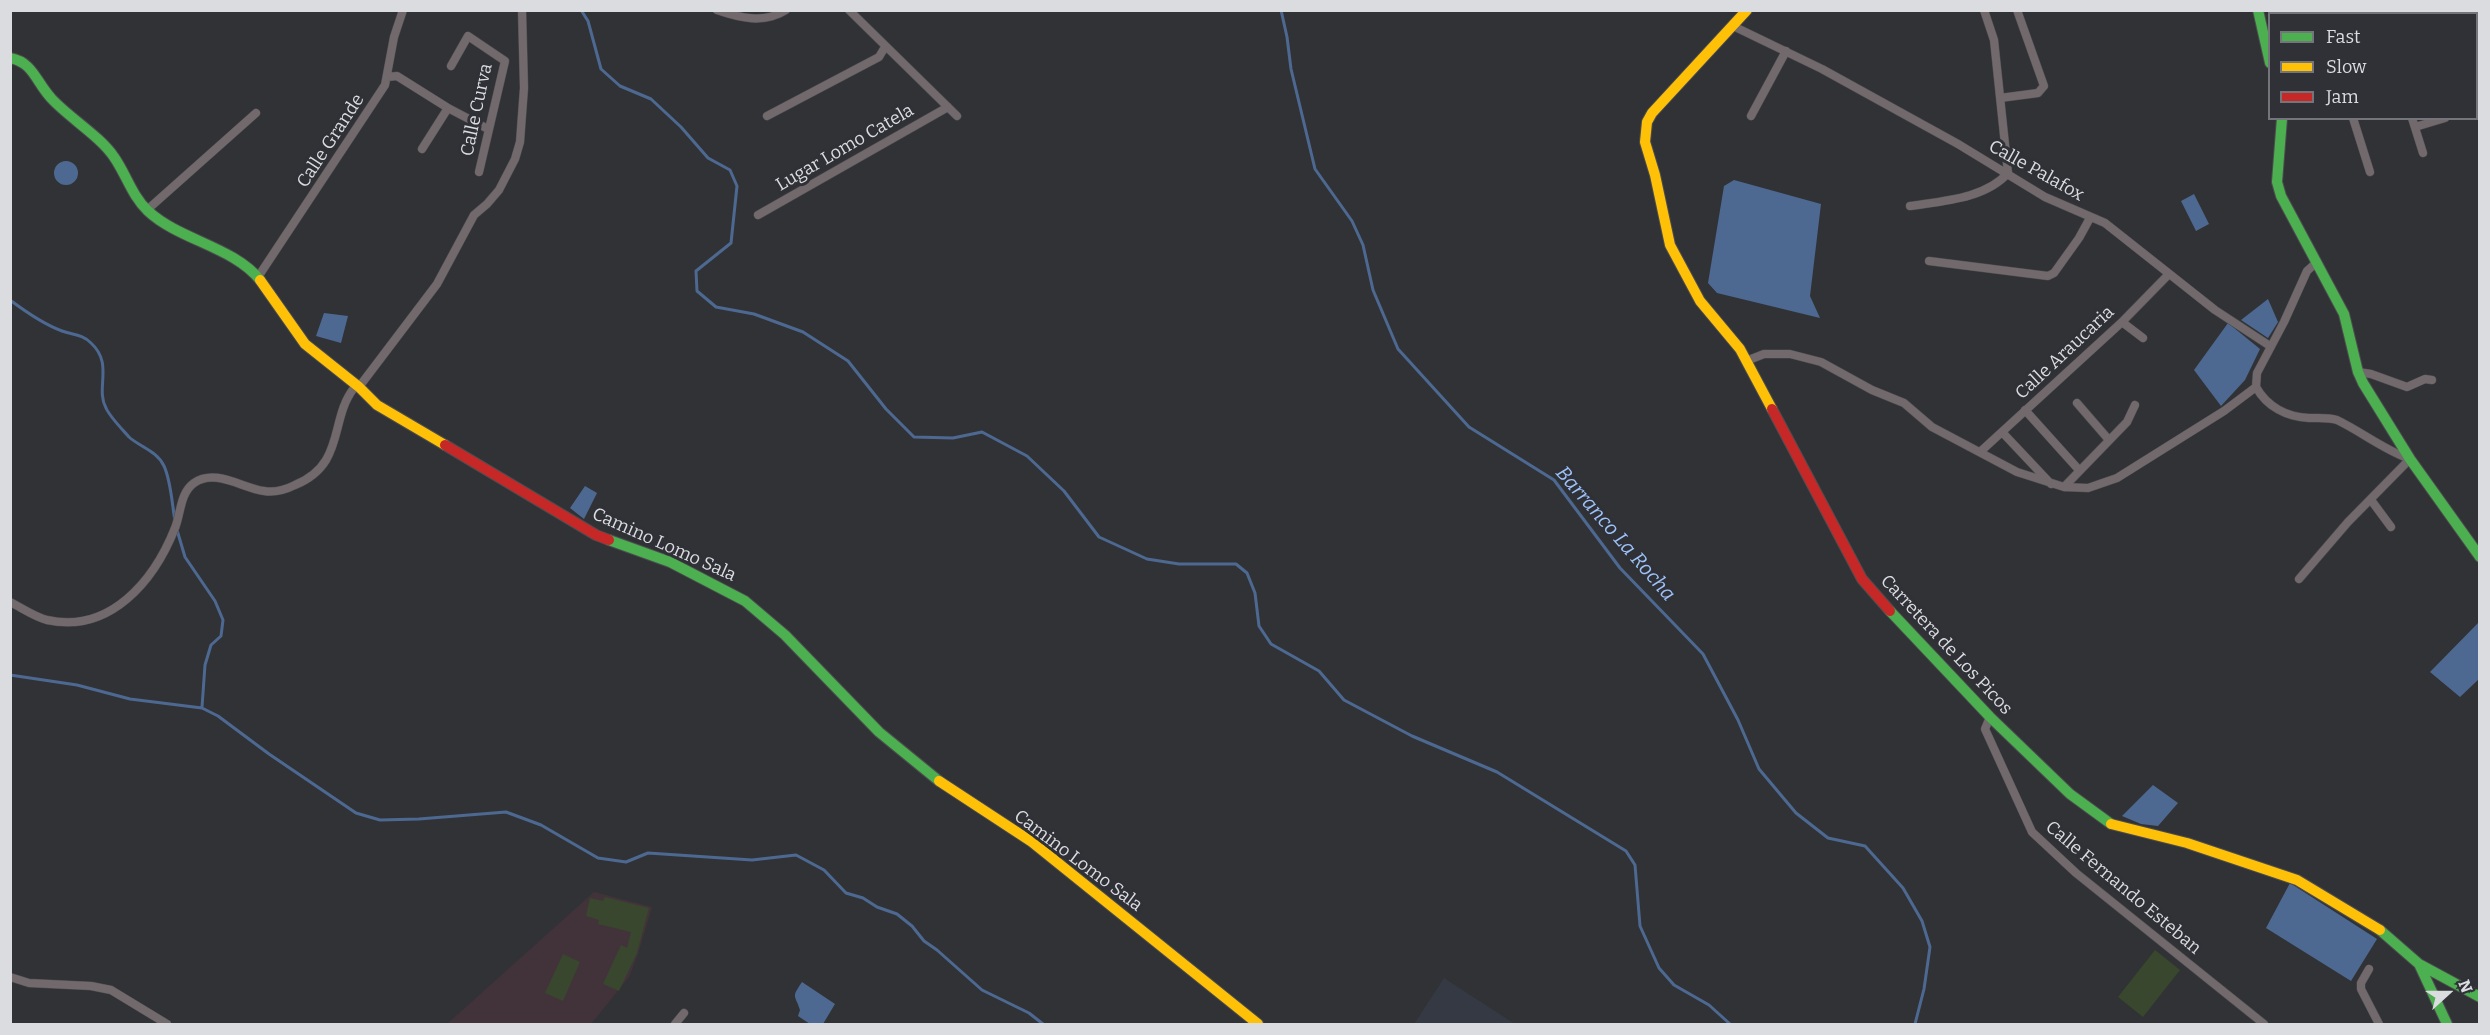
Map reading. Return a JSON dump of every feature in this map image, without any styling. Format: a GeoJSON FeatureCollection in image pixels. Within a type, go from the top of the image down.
{"type":"FeatureCollection","features":[{"type":"Feature","properties":{"kind":"street","name":"Calle Grande"},"geometry":{"type":"LineString","coordinates":[[258,277],[378,95],[387,77],[394,38],[403,10]]}},
{"type":"Feature","properties":{"kind":"street"},"geometry":{"type":"LineString","coordinates":[[10,602],[45,620],[61,622],[87,621],[109,612],[134,592],[154,571],[176,526],[183,498],[191,485],[212,477],[265,491],[286,489],[313,475],[324,463],[338,433],[349,394],[354,388],[359,387],[437,284],[474,215],[488,204],[499,190],[515,159],[520,142],[524,88],[522,10]]}},
{"type":"Feature","properties":{"kind":"street"},"geometry":{"type":"LineString","coordinates":[[717,10],[740,18],[764,19],[786,10]]}},
{"type":"Feature","properties":{"kind":"street","name":"Lugar Lomo Catela"},"geometry":{"type":"LineString","coordinates":[[849,10],[957,116]]}},
{"type":"Feature","properties":{"kind":"street","name":"Carretera de Los Picos"},"geometry":{"type":"LineString","coordinates":[[1747,10],[1652,113],[1647,122],[1645,142],[1655,175],[1670,245],[1679,265],[1700,301],[1740,349],[1862,579],[1990,717],[2070,794],[2106,821],[2187,843],[2297,880],[2388,936],[2419,963]]}},
{"type":"Feature","properties":{"kind":"street"},"geometry":{"type":"LineString","coordinates":[[1910,206],[1981,192],[2002,181],[2008,173],[1994,40],[1984,10]]}},
{"type":"Feature","properties":{"kind":"street"},"geometry":{"type":"LineString","coordinates":[[2000,98],[2038,93],[2044,86],[2017,10]]}},
{"type":"Feature","properties":{"kind":"street"},"geometry":{"type":"LineString","coordinates":[[2258,10],[2268,54]]}},
{"type":"Feature","properties":{"kind":"street","name":"Calle Palafox"},"geometry":{"type":"LineString","coordinates":[[1733,26],[1786,51],[1958,144],[2045,197],[2105,223],[2169,274],[2270,346]]}},
{"type":"Feature","properties":{"kind":"street","name":"Calle Curva"},"geometry":{"type":"LineString","coordinates":[[452,66],[468,36],[505,61],[479,172]]}},
{"type":"Feature","properties":{"kind":"street"},"geometry":{"type":"LineString","coordinates":[[767,116],[879,57],[885,47]]}},
{"type":"Feature","properties":{"kind":"street"},"geometry":{"type":"LineString","coordinates":[[1751,116],[1786,51]]}},
{"type":"Feature","properties":{"kind":"street","name":"Camino Lomo Sala"},"geometry":{"type":"LineString","coordinates":[[10,58],[21,60],[29,66],[50,97],[113,155],[132,190],[147,210],[161,221],[244,265],[258,277],[305,344],[359,387],[377,405],[596,535],[670,562],[745,601],[785,635],[879,732],[910,759],[944,785],[1032,842],[1258,1024]]}},
{"type":"Feature","properties":{"kind":"street"},"geometry":{"type":"LineString","coordinates":[[387,77],[397,76],[448,108],[488,129]]}},
{"type":"Feature","properties":{"kind":"street","name":"Lugar Lomo Catela"},"geometry":{"type":"LineString","coordinates":[[758,215],[948,107]]}},
{"type":"Feature","properties":{"kind":"street"},"geometry":{"type":"LineString","coordinates":[[423,148],[448,108]]}},
{"type":"Feature","properties":{"kind":"street"},"geometry":{"type":"LineString","coordinates":[[147,210],[256,113]]}},
{"type":"Feature","properties":{"kind":"street"},"geometry":{"type":"LineString","coordinates":[[2282,120],[2277,182],[2287,210],[2344,314],[2358,372],[2410,459],[2480,557]]}},
{"type":"Feature","properties":{"kind":"street"},"geometry":{"type":"LineString","coordinates":[[2354,120],[2370,172]]}},
{"type":"Feature","properties":{"kind":"street"},"geometry":{"type":"LineString","coordinates":[[2413,120],[2422,153]]}},
{"type":"Feature","properties":{"kind":"street"},"geometry":{"type":"LineString","coordinates":[[2415,127],[2438,120]]}},
{"type":"Feature","properties":{"kind":"street"},"geometry":{"type":"LineString","coordinates":[[1929,261],[2048,276],[2054,273],[2090,218]]}},
{"type":"Feature","properties":{"kind":"street"},"geometry":{"type":"LineString","coordinates":[[2316,262],[2307,270],[2284,322],[2257,373],[2256,387],[2261,396],[2282,412],[2302,417],[2336,420],[2397,455],[2410,459]]}},
{"type":"Feature","properties":{"kind":"street","name":"Calle Araucaria"},"geometry":{"type":"LineString","coordinates":[[1980,452],[2122,322],[2169,274]]}},
{"type":"Feature","properties":{"kind":"street"},"geometry":{"type":"LineString","coordinates":[[2122,322],[2142,338]]}},
{"type":"Feature","properties":{"kind":"street"},"geometry":{"type":"LineString","coordinates":[[1746,361],[1764,354],[1790,354],[1821,362],[1872,390],[1904,403],[1932,427],[2017,472],[2064,488],[2088,488],[2117,478],[2224,411],[2256,387]]}},
{"type":"Feature","properties":{"kind":"street"},"geometry":{"type":"LineString","coordinates":[[2358,372],[2371,374],[2407,387],[2425,378],[2432,380]]}},
{"type":"Feature","properties":{"kind":"street"},"geometry":{"type":"LineString","coordinates":[[2077,403],[2109,440]]}},
{"type":"Feature","properties":{"kind":"street"},"geometry":{"type":"LineString","coordinates":[[2064,488],[2127,422],[2135,405]]}},
{"type":"Feature","properties":{"kind":"street"},"geometry":{"type":"LineString","coordinates":[[2025,410],[2079,470]]}},
{"type":"Feature","properties":{"kind":"street"},"geometry":{"type":"LineString","coordinates":[[2002,432],[2052,485]]}},
{"type":"Feature","properties":{"kind":"street"},"geometry":{"type":"LineString","coordinates":[[2298,579],[2348,522],[2410,459]]}},
{"type":"Feature","properties":{"kind":"street"},"geometry":{"type":"LineString","coordinates":[[2371,500],[2391,528]]}},
{"type":"Feature","properties":{"kind":"street","name":"Calle Fernando Esteban"},"geometry":{"type":"LineString","coordinates":[[1990,717],[1985,729],[2032,832],[2076,873],[2264,1024]]}},
{"type":"Feature","properties":{"kind":"street"},"geometry":{"type":"LineString","coordinates":[[2419,963],[2480,997]]}},
{"type":"Feature","properties":{"kind":"street"},"geometry":{"type":"LineString","coordinates":[[2419,963],[2447,1024]]}},
{"type":"Feature","properties":{"kind":"street"},"geometry":{"type":"LineString","coordinates":[[2369,969],[2361,982],[2361,989],[2379,1024]]}},
{"type":"Feature","properties":{"kind":"street"},"geometry":{"type":"LineString","coordinates":[[10,977],[29,983],[91,986],[111,990],[167,1024]]}},
{"type":"Feature","properties":{"kind":"street"},"geometry":{"type":"LineString","coordinates":[[675,1024],[684,1013]]}},
{"type":"Feature","properties":{"kind":"shaded area"},"geometry":{"type":"Polygon","coordinates":[[[594,892],[652,907],[629,977],[591,1024],[447,1024],[594,892]]]}},
{"type":"Feature","properties":{"kind":"shaded area"},"geometry":{"type":"Polygon","coordinates":[[[1444,978],[1515,1024],[1414,1024],[1444,978]]]}},
{"type":"Feature","properties":{"kind":"green space"},"geometry":{"type":"Polygon","coordinates":[[[605,897],[649,908],[637,953],[619,991],[603,984],[621,945],[627,948],[631,932],[598,924],[599,920],[586,916],[590,898],[603,901],[605,897]]]}},
{"type":"Feature","properties":{"kind":"green space"},"geometry":{"type":"Polygon","coordinates":[[[2155,950],[2180,970],[2143,1017],[2118,997],[2155,950]]]}},
{"type":"Feature","properties":{"kind":"green space"},"geometry":{"type":"Polygon","coordinates":[[[563,954],[580,962],[563,1001],[545,993],[563,954]]]}},
{"type":"Feature","properties":{"kind":"water"},"geometry":{"type":"Polygon","coordinates":[[[66,161],[75,164],[78,173],[75,182],[66,185],[57,182],[54,173],[57,164],[66,161]]]}},
{"type":"Feature","properties":{"kind":"water"},"geometry":{"type":"Polygon","coordinates":[[[1734,180],[1821,204],[1810,296],[1820,318],[1717,293],[1708,283],[1724,186],[1734,180]]]}},
{"type":"Feature","properties":{"kind":"water"},"geometry":{"type":"Polygon","coordinates":[[[2194,194],[2209,224],[2196,231],[2181,201],[2194,194]]]}},
{"type":"Feature","properties":{"kind":"water"},"geometry":{"type":"Polygon","coordinates":[[[2268,299],[2278,322],[2268,338],[2241,320],[2268,299]]]}},
{"type":"Feature","properties":{"kind":"water"},"geometry":{"type":"Polygon","coordinates":[[[324,313],[348,316],[341,343],[316,336],[324,313]]]}},
{"type":"Feature","properties":{"kind":"water"},"geometry":{"type":"Polygon","coordinates":[[[2228,323],[2260,349],[2245,380],[2221,406],[2194,370],[2228,323]]]}},
{"type":"Feature","properties":{"kind":"water"},"geometry":{"type":"Polygon","coordinates":[[[585,486],[597,493],[584,519],[570,508],[585,486]]]}},
{"type":"Feature","properties":{"kind":"water"},"geometry":{"type":"Polygon","coordinates":[[[2479,622],[2479,679],[2460,697],[2430,672],[2479,622]]]}},
{"type":"Feature","properties":{"kind":"water"},"geometry":{"type":"Polygon","coordinates":[[[2153,785],[2178,803],[2158,826],[2141,824],[2122,816],[2153,785]]]}},
{"type":"Feature","properties":{"kind":"water"},"geometry":{"type":"Polygon","coordinates":[[[2290,883],[2377,939],[2351,981],[2266,928],[2290,883]]]}},
{"type":"Feature","properties":{"kind":"water"},"geometry":{"type":"Polygon","coordinates":[[[802,982],[835,1004],[823,1024],[810,1024],[798,1016],[800,1010],[795,994],[802,982]]]}},
{"type":"Feature","properties":{"kind":"waterway"},"geometry":{"type":"LineString","coordinates":[[581,10],[588,21],[601,69],[620,86],[651,99],[681,127],[708,158],[730,170],[737,186],[731,243],[696,271],[697,291],[716,307],[754,314],[803,332],[848,361],[886,409],[914,437],[953,438],[982,432],[1027,456],[1064,491],[1099,537],[1147,559],[1179,564],[1236,564],[1247,573],[1255,593],[1259,626],[1271,644],[1319,671],[1344,700],[1412,736],[1497,772],[1626,851],[1635,865],[1640,926],[1659,968],[1674,985],[1709,1005],[1730,1024]]}},
{"type":"Feature","properties":{"kind":"waterway","name":"Barranco La Rocha"},"geometry":{"type":"LineString","coordinates":[[1281,10],[1291,69],[1315,169],[1352,221],[1363,245],[1373,290],[1398,349],[1469,427],[1554,480],[1620,568],[1703,654],[1738,720],[1759,769],[1796,813],[1828,838],[1865,846],[1903,888],[1922,921],[1930,947],[1924,989],[1915,1024]]}},
{"type":"Feature","properties":{"kind":"waterway"},"geometry":{"type":"LineString","coordinates":[[10,300],[48,325],[84,338],[98,351],[102,359],[102,392],[106,408],[133,441],[153,453],[161,461],[168,479],[175,521]]}},
{"type":"Feature","properties":{"kind":"waterway"},"geometry":{"type":"LineString","coordinates":[[177,530],[185,557],[215,601],[223,620],[221,636],[211,645],[205,665],[202,707]]}},
{"type":"Feature","properties":{"kind":"waterway"},"geometry":{"type":"LineString","coordinates":[[10,675],[77,685],[130,699],[202,708],[218,716],[356,813],[380,820],[506,812],[541,825],[598,858],[626,862],[648,853],[752,860],[796,855],[824,870],[846,893],[863,898],[877,907],[897,914],[912,926],[924,941],[982,990],[1029,1013],[1043,1024]]}},
{"type":"Feature","properties":{"kind":"traffic: fast"},"geometry":{"type":"LineString","coordinates":[[2258,10],[2268,54]]}},
{"type":"Feature","properties":{"kind":"traffic: fast"},"geometry":{"type":"LineString","coordinates":[[10,58],[18,60],[29,68],[51,98],[108,149],[138,199],[148,211],[175,229],[236,259],[260,280]]}},
{"type":"Feature","properties":{"kind":"traffic: fast"},"geometry":{"type":"LineString","coordinates":[[2282,120],[2277,182],[2281,196],[2344,314],[2358,372],[2410,459],[2480,557]]}},
{"type":"Feature","properties":{"kind":"traffic: fast"},"geometry":{"type":"LineString","coordinates":[[609,540],[670,562],[745,601],[785,635],[879,732],[939,781]]}},
{"type":"Feature","properties":{"kind":"traffic: fast"},"geometry":{"type":"LineString","coordinates":[[1890,611],[1990,717],[2070,794],[2111,824]]}},
{"type":"Feature","properties":{"kind":"traffic: fast"},"geometry":{"type":"LineString","coordinates":[[2380,930],[2419,964],[2480,997]]}},
{"type":"Feature","properties":{"kind":"traffic: fast"},"geometry":{"type":"LineString","coordinates":[[2419,964],[2447,1024]]}},
{"type":"Feature","properties":{"kind":"traffic: slow"},"geometry":{"type":"LineString","coordinates":[[1747,10],[1652,113],[1647,122],[1645,142],[1655,175],[1670,245],[1700,301],[1740,349],[1772,409]]}},
{"type":"Feature","properties":{"kind":"traffic: slow"},"geometry":{"type":"LineString","coordinates":[[260,280],[305,344],[359,387],[377,405],[445,445]]}},
{"type":"Feature","properties":{"kind":"traffic: slow"},"geometry":{"type":"LineString","coordinates":[[939,781],[1032,842],[1258,1024]]}},
{"type":"Feature","properties":{"kind":"traffic: slow"},"geometry":{"type":"LineString","coordinates":[[2111,824],[2187,843],[2297,880],[2380,930]]}},
{"type":"Feature","properties":{"kind":"traffic: jam"},"geometry":{"type":"LineString","coordinates":[[1772,409],[1862,579],[1890,611]]}},
{"type":"Feature","properties":{"kind":"traffic: jam"},"geometry":{"type":"LineString","coordinates":[[445,445],[596,535],[609,540]]}}]}
